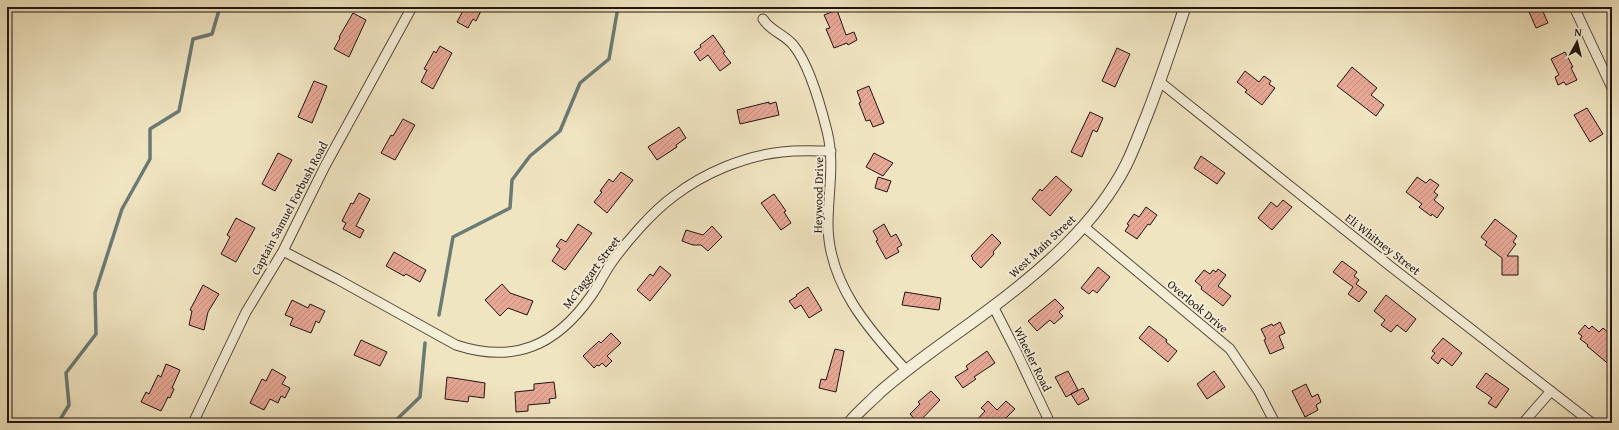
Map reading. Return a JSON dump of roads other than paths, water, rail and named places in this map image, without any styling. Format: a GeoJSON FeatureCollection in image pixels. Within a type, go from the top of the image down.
{"type":"FeatureCollection","features":[{"type":"Feature","properties":{"kind":"street","name":"Captain Samuel Forbush Road"},"geometry":{"type":"LineString","coordinates":[[193,423],[246,312],[282,251],[325,166],[412,7]]}},
{"type":"Feature","properties":{"kind":"street","name":"West Main Street"},"geometry":{"type":"LineString","coordinates":[[849,423],[861,410],[906,370],[993,306],[1046,263],[1100,207],[1126,166],[1160,82],[1186,7]]}},
{"type":"Feature","properties":{"kind":"street"},"geometry":{"type":"LineString","coordinates":[[1574,7],[1608,72],[1612,88]]}},
{"type":"Feature","properties":{"kind":"street","name":"Heywood Drive"},"geometry":{"type":"LineString","coordinates":[[763,19],[766,25],[782,35],[794,46],[804,61],[822,114],[831,151],[828,226],[832,255],[839,278],[854,307],[906,370]]}},
{"type":"Feature","properties":{"kind":"street","name":"Eli Whitney Street"},"geometry":{"type":"LineString","coordinates":[[1160,82],[1390,266],[1592,423]]}},
{"type":"Feature","properties":{"kind":"street","name":"McTaggart Street"},"geometry":{"type":"LineString","coordinates":[[282,251],[338,279],[456,345],[475,351],[486,352],[520,350],[541,344],[555,334],[572,318],[590,297],[611,263],[633,237],[663,205],[689,185],[725,167],[763,155],[793,151],[831,151]]}},
{"type":"Feature","properties":{"kind":"street","name":"Overlook Drive"},"geometry":{"type":"LineString","coordinates":[[1083,226],[1230,349],[1259,392],[1275,423]]}},
{"type":"Feature","properties":{"kind":"street","name":"Wheeler Road"},"geometry":{"type":"LineString","coordinates":[[993,306],[1049,422]]}},
{"type":"Feature","properties":{"kind":"street"},"geometry":{"type":"LineString","coordinates":[[1523,423],[1551,391]]}},
{"type":"Feature","properties":{"kind":"waterway"},"geometry":{"type":"LineString","coordinates":[[58,423],[69,405],[66,373],[96,334],[95,293],[122,209],[150,159],[150,129],[179,111],[193,39],[212,34],[220,7]]}},
{"type":"Feature","properties":{"kind":"waterway"},"geometry":{"type":"LineString","coordinates":[[439,315],[453,237],[510,208],[512,180],[530,156],[560,131],[580,83],[609,59],[618,7]]}},
{"type":"Feature","properties":{"kind":"waterway"},"geometry":{"type":"LineString","coordinates":[[393,423],[420,397],[425,343]]}}]}
